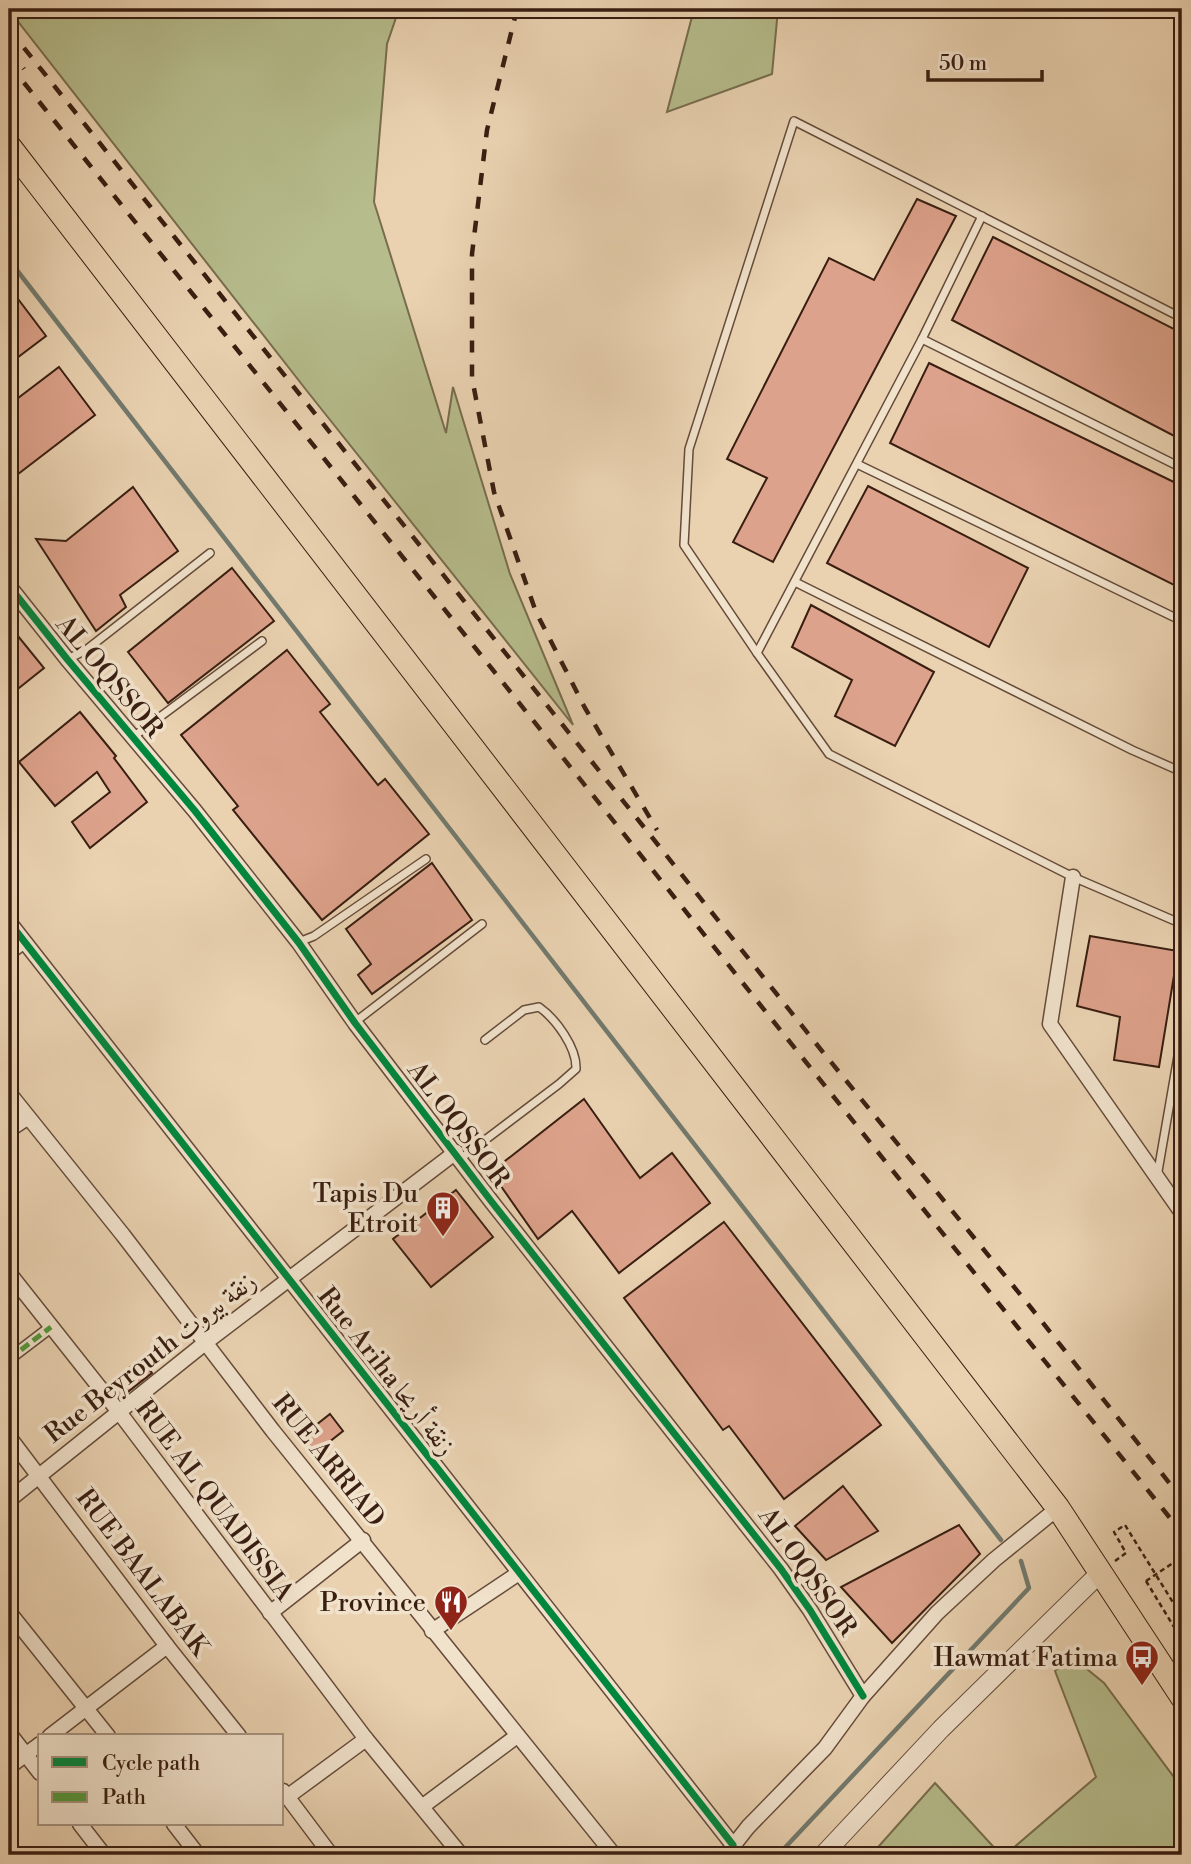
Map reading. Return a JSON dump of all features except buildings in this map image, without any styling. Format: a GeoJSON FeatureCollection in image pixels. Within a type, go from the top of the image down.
{"type":"FeatureCollection","features":[{"type":"Feature","properties":{"kind":"main road"},"geometry":{"type":"LineString","coordinates":[[9,146],[1058,1508],[1182,1697]]}},
{"type":"Feature","properties":{"kind":"street","name":"AL OQSSOR"},"geometry":{"type":"LineString","coordinates":[[9,586],[195,811],[299,943],[355,1023],[491,1200],[781,1569],[810,1610],[863,1696]]}},
{"type":"Feature","properties":{"kind":"street"},"geometry":{"type":"LineString","coordinates":[[1073,877],[1050,1024],[1182,1213]]}},
{"type":"Feature","properties":{"kind":"street","name":"Rue Ariha زنقة أريحا"},"geometry":{"type":"LineString","coordinates":[[9,922],[519,1573],[729,1850]]}},
{"type":"Feature","properties":{"kind":"street"},"geometry":{"type":"LineString","coordinates":[[9,952],[23,942]]}},
{"type":"Feature","properties":{"kind":"street","name":"RUE ARRIAD"},"geometry":{"type":"LineString","coordinates":[[9,1093],[432,1631],[614,1855]]}},
{"type":"Feature","properties":{"kind":"street"},"geometry":{"type":"LineString","coordinates":[[9,1130],[27,1118]]}},
{"type":"Feature","properties":{"kind":"street","name":"Rue Beyrouth زنقة بيروت"},"geometry":{"type":"LineString","coordinates":[[9,1500],[288,1279],[458,1155]]}},
{"type":"Feature","properties":{"kind":"street","name":"RUE AL QUADISSIA"},"geometry":{"type":"LineString","coordinates":[[9,1273],[119,1412],[366,1739],[461,1855]]}},
{"type":"Feature","properties":{"kind":"street"},"geometry":{"type":"LineString","coordinates":[[9,1359],[51,1327]]}},
{"type":"Feature","properties":{"kind":"street","name":"RUE BAALABAK"},"geometry":{"type":"LineString","coordinates":[[9,1437],[167,1646],[237,1734]]}},
{"type":"Feature","properties":{"kind":"street"},"geometry":{"type":"LineString","coordinates":[[729,1850],[811,1764],[863,1696],[919,1632],[965,1585],[1058,1508]]}},
{"type":"Feature","properties":{"kind":"street"},"geometry":{"type":"LineString","coordinates":[[270,1613],[363,1540]]}},
{"type":"Feature","properties":{"kind":"street"},"geometry":{"type":"LineString","coordinates":[[823,1855],[941,1729],[1101,1572]]}},
{"type":"Feature","properties":{"kind":"street"},"geometry":{"type":"LineString","coordinates":[[432,1631],[519,1573]]}},
{"type":"Feature","properties":{"kind":"street"},"geometry":{"type":"LineString","coordinates":[[9,1612],[106,1734]]}},
{"type":"Feature","properties":{"kind":"street"},"geometry":{"type":"LineString","coordinates":[[53,1734],[167,1646]]}},
{"type":"Feature","properties":{"kind":"street"},"geometry":{"type":"LineString","coordinates":[[9,1733],[38,1770]]}},
{"type":"Feature","properties":{"kind":"street"},"geometry":{"type":"LineString","coordinates":[[423,1806],[517,1735]]}},
{"type":"Feature","properties":{"kind":"street"},"geometry":{"type":"LineString","coordinates":[[331,1855],[285,1793],[366,1739]]}},
{"type":"Feature","properties":{"kind":"street"},"geometry":{"type":"LineString","coordinates":[[9,1768],[38,1745]]}},
{"type":"Feature","properties":{"kind":"street"},"geometry":{"type":"LineString","coordinates":[[82,1826],[104,1855]]}},
{"type":"Feature","properties":{"kind":"street"},"geometry":{"type":"LineString","coordinates":[[176,1826],[198,1855]]}},
{"type":"Feature","properties":{"kind":"street"},"geometry":{"type":"LineString","coordinates":[[9,1848],[14,1855]]}},
{"type":"Feature","properties":{"kind":"lane"},"geometry":{"type":"LineString","coordinates":[[1182,318],[794,121],[689,449],[684,545],[829,754],[1073,877],[1182,923]]}},
{"type":"Feature","properties":{"kind":"lane"},"geometry":{"type":"LineString","coordinates":[[757,653],[922,339],[982,216]]}},
{"type":"Feature","properties":{"kind":"lane"},"geometry":{"type":"LineString","coordinates":[[922,339],[1182,468]]}},
{"type":"Feature","properties":{"kind":"lane"},"geometry":{"type":"LineString","coordinates":[[857,464],[1182,621]]}},
{"type":"Feature","properties":{"kind":"lane"},"geometry":{"type":"LineString","coordinates":[[67,659],[86,650],[210,553]]}},
{"type":"Feature","properties":{"kind":"lane"},"geometry":{"type":"LineString","coordinates":[[794,582],[1132,750],[1182,772]]}},
{"type":"Feature","properties":{"kind":"lane"},"geometry":{"type":"LineString","coordinates":[[133,737],[262,641]]}},
{"type":"Feature","properties":{"kind":"lane"},"geometry":{"type":"LineString","coordinates":[[299,943],[314,936],[426,859]]}},
{"type":"Feature","properties":{"kind":"lane"},"geometry":{"type":"LineString","coordinates":[[355,1023],[482,924]]}},
{"type":"Feature","properties":{"kind":"lane"},"geometry":{"type":"LineString","coordinates":[[458,1155],[559,1084],[576,1069],[573,1051],[552,1020],[539,1007],[524,1010],[485,1040]]}},
{"type":"Feature","properties":{"kind":"lane"},"geometry":{"type":"LineString","coordinates":[[1157,1179],[1182,1033]]}},
{"type":"Feature","properties":{"kind":"path"},"geometry":{"type":"LineString","coordinates":[[1126,1553],[1114,1532],[1125,1525],[1182,1617]]}},
{"type":"Feature","properties":{"kind":"path"},"geometry":{"type":"LineString","coordinates":[[1182,1557],[1146,1581],[1182,1640]]}},
{"type":"Feature","properties":{"kind":"green space"},"geometry":{"type":"Polygon","coordinates":[[[399,9],[387,44],[374,202],[446,433],[453,387],[510,574],[573,725],[9,10],[399,9]]]}},
{"type":"Feature","properties":{"kind":"green space"},"geometry":{"type":"Polygon","coordinates":[[[694,9],[778,9],[772,74],[667,112],[694,9]]]}},
{"type":"Feature","properties":{"kind":"green space"},"geometry":{"type":"Polygon","coordinates":[[[1071,1656],[1104,1683],[1182,1788],[1182,1855],[1005,1855],[1096,1777],[1055,1671],[1071,1656]]]}},
{"type":"Feature","properties":{"kind":"green space"},"geometry":{"type":"Polygon","coordinates":[[[935,1783],[1001,1855],[871,1855],[935,1783]]]}},
{"type":"Feature","properties":{"kind":"waterway"},"geometry":{"type":"LineString","coordinates":[[9,260],[1001,1540]]}},
{"type":"Feature","properties":{"kind":"waterway"},"geometry":{"type":"LineString","coordinates":[[778,1855],[1029,1588],[1021,1561]]}},
{"type":"Feature","properties":{"kind":"railway"},"geometry":{"type":"LineString","coordinates":[[517,9],[487,130],[472,254],[472,378],[494,492],[536,612],[585,708],[657,830]]}},
{"type":"Feature","properties":{"kind":"railway"},"geometry":{"type":"LineString","coordinates":[[9,29],[1182,1499]]}},
{"type":"Feature","properties":{"kind":"railway"},"geometry":{"type":"LineString","coordinates":[[9,49],[24,69]]}},
{"type":"Feature","properties":{"kind":"railway"},"geometry":{"type":"LineString","coordinates":[[9,64],[1182,1533]]}},
{"type":"Feature","properties":{"kind":"marked path"},"geometry":{"type":"LineString","coordinates":[[9,1359],[51,1327]]}},
{"type":"Feature","properties":{"kind":"cycle path"},"geometry":{"type":"LineString","coordinates":[[9,586],[195,811],[299,943],[355,1023],[491,1201],[781,1569],[810,1610],[863,1696]]}},
{"type":"Feature","properties":{"kind":"cycle path"},"geometry":{"type":"LineString","coordinates":[[9,922],[733,1845]]}},
{"type":"Feature","properties":{"kind":"place","name":"Tapis Du Etroit"},"geometry":{"type":"Point","coordinates":[443,1238]}},
{"type":"Feature","properties":{"kind":"place","name":"Province"},"geometry":{"type":"Point","coordinates":[451,1632]}},
{"type":"Feature","properties":{"kind":"place","name":"Hawmat Fatima"},"geometry":{"type":"Point","coordinates":[1142,1687]}}]}
